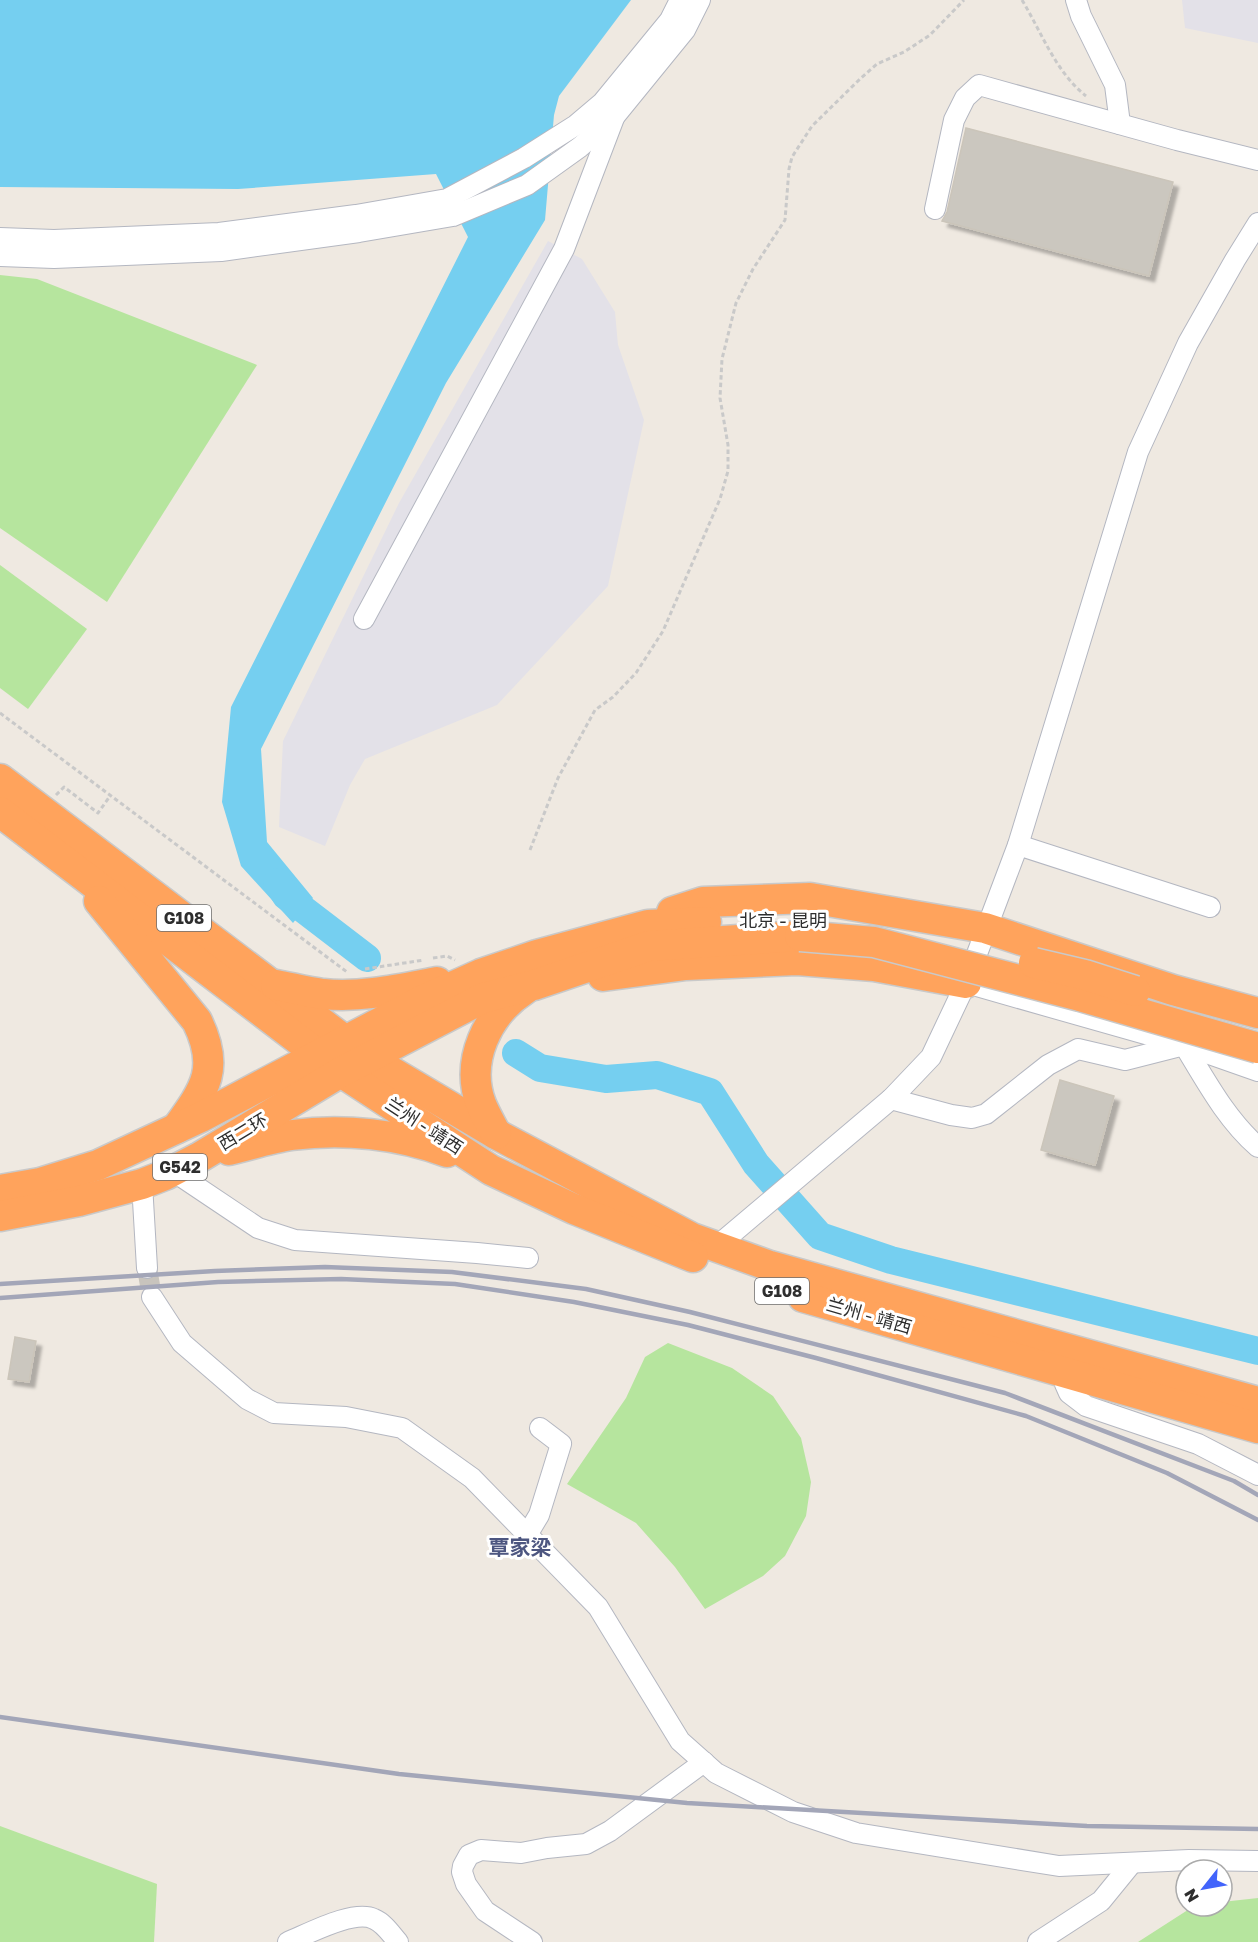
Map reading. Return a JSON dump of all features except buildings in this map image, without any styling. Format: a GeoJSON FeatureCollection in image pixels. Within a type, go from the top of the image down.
{"type":"FeatureCollection","features":[{"type":"Feature","properties":{"kind":"highway","name":"G108"},"geometry":{"type":"LineString","coordinates":[[0,779],[357,1049]]}},
{"type":"Feature","properties":{"kind":"highway","name":"G108"},"geometry":{"type":"LineString","coordinates":[[0,812],[330,1063]]}},
{"type":"Feature","properties":{"kind":"highway"},"geometry":{"type":"LineString","coordinates":[[69,863],[197,1021],[206,1041],[209,1064],[204,1088],[177,1128]]}},
{"type":"Feature","properties":{"kind":"highway"},"geometry":{"type":"LineString","coordinates":[[537,955],[703,902],[810,898],[986,928],[1173,990],[1258,1013]]}},
{"type":"Feature","properties":{"kind":"highway","name":"北京 - 昆明"},"geometry":{"type":"LineString","coordinates":[[357,1049],[421,1001],[481,974],[537,955],[648,925],[801,927],[873,925],[1085,975],[1258,1030]]}},
{"type":"Feature","properties":{"kind":"highway","name":"北京 - 昆明"},"geometry":{"type":"LineString","coordinates":[[330,1063],[357,1049],[483,998],[534,985],[649,946],[801,927],[874,942],[1080,996],[1258,1048]]}},
{"type":"Feature","properties":{"kind":"highway"},"geometry":{"type":"LineString","coordinates":[[496,1134],[481,1104],[478,1092],[476,1067],[480,1049],[486,1030],[502,1008],[522,991],[534,985],[686,965],[797,960],[874,966],[966,983]]}},
{"type":"Feature","properties":{"kind":"highway"},"geometry":{"type":"LineString","coordinates":[[268,983],[325,994],[355,994],[394,990],[481,974]]}},
{"type":"Feature","properties":{"kind":"highway","name":"兰州 - 靖西"},"geometry":{"type":"LineString","coordinates":[[357,1049],[496,1134],[692,1238],[770,1266],[1258,1402]]}},
{"type":"Feature","properties":{"kind":"highway","name":"西二环"},"geometry":{"type":"LineString","coordinates":[[0,1190],[40,1183],[98,1166],[177,1128],[330,1063]]}},
{"type":"Feature","properties":{"kind":"highway","name":"西二环"},"geometry":{"type":"LineString","coordinates":[[0,1216],[79,1202],[142,1184],[173,1171],[200,1157],[330,1063]]}},
{"type":"Feature","properties":{"kind":"highway","name":"兰州 - 靖西"},"geometry":{"type":"LineString","coordinates":[[330,1063],[491,1170],[574,1209],[776,1289],[1258,1428]]}},
{"type":"Feature","properties":{"kind":"highway"},"geometry":{"type":"LineString","coordinates":[[200,1157],[290,1135],[355,1133],[393,1138],[439,1149],[491,1170]]}},
{"type":"Feature","properties":{"kind":"street"},"geometry":{"type":"LineString","coordinates":[[0,256],[54,258],[221,251],[359,232],[528,184],[580,147],[609,109],[680,0]]}},
{"type":"Feature","properties":{"kind":"street"},"geometry":{"type":"LineString","coordinates":[[0,238],[54,240],[219,233],[356,215],[450,207],[576,124],[609,109],[685,30],[700,0]]}},
{"type":"Feature","properties":{"kind":"street"},"geometry":{"type":"LineString","coordinates":[[1076,0],[1081,16],[1115,85],[1120,124]]}},
{"type":"Feature","properties":{"kind":"street"},"geometry":{"type":"LineString","coordinates":[[935,209],[954,120],[965,98],[979,85],[1258,160]]}},
{"type":"Feature","properties":{"kind":"street"},"geometry":{"type":"LineString","coordinates":[[364,619],[564,249],[609,109]]}},
{"type":"Feature","properties":{"kind":"street"},"geometry":{"type":"LineString","coordinates":[[716,1246],[891,1099],[931,1057],[966,983],[1018,845],[1138,452],[1188,343],[1222,281],[1258,223]]}},
{"type":"Feature","properties":{"kind":"street"},"geometry":{"type":"LineString","coordinates":[[1018,845],[1210,907]]}},
{"type":"Feature","properties":{"kind":"street"},"geometry":{"type":"LineString","coordinates":[[966,983],[1184,1045],[1258,1071]]}},
{"type":"Feature","properties":{"kind":"street"},"geometry":{"type":"LineString","coordinates":[[891,1099],[951,1115],[972,1118],[986,1114],[1048,1065],[1078,1049],[1125,1059],[1184,1045]]}},
{"type":"Feature","properties":{"kind":"street"},"geometry":{"type":"LineString","coordinates":[[1184,1045],[1218,1102],[1258,1148]]}},
{"type":"Feature","properties":{"kind":"street"},"geometry":{"type":"LineString","coordinates":[[173,1171],[258,1228],[294,1240],[528,1258]]}},
{"type":"Feature","properties":{"kind":"street"},"geometry":{"type":"LineString","coordinates":[[142,1184],[147,1268]]}},
{"type":"Feature","properties":{"kind":"street"},"geometry":{"type":"LineString","coordinates":[[152,1297],[182,1343],[247,1399],[274,1413],[346,1417],[402,1428],[472,1478],[598,1607],[680,1741],[716,1773],[793,1812],[856,1833],[1059,1866],[1189,1860],[1258,1861]]}},
{"type":"Feature","properties":{"kind":"street"},"geometry":{"type":"LineString","coordinates":[[1064,1372],[1065,1384],[1070,1394],[1086,1406],[1198,1444],[1258,1475]]}},
{"type":"Feature","properties":{"kind":"street"},"geometry":{"type":"LineString","coordinates":[[527,1535],[539,1515],[561,1444],[540,1428]]}},
{"type":"Feature","properties":{"kind":"street"},"geometry":{"type":"LineString","coordinates":[[532,1942],[485,1911],[466,1884],[462,1872],[469,1855],[481,1850],[521,1853],[586,1844],[610,1831],[704,1762]]}},
{"type":"Feature","properties":{"kind":"street"},"geometry":{"type":"LineString","coordinates":[[1038,1942],[1101,1901],[1132,1863]]}},
{"type":"Feature","properties":{"kind":"street"},"geometry":{"type":"LineString","coordinates":[[288,1942],[344,1920],[362,1917],[374,1918],[398,1942]]}},
{"type":"Feature","properties":{"kind":"path"},"geometry":{"type":"LineString","coordinates":[[530,850],[558,778],[595,710],[614,697],[636,673],[663,631],[720,499],[728,471],[728,445],[720,398],[722,359],[736,303],[753,269],[785,220],[792,157],[812,126],[861,78],[877,64],[904,52],[930,35],[964,0]]}},
{"type":"Feature","properties":{"kind":"path"},"geometry":{"type":"LineString","coordinates":[[1022,0],[1042,41],[1074,86],[1092,101]]}},
{"type":"Feature","properties":{"kind":"path"},"geometry":{"type":"LineString","coordinates":[[0,713],[346,972],[447,956],[481,974]]}},
{"type":"Feature","properties":{"kind":"path"},"geometry":{"type":"LineString","coordinates":[[43,811],[64,787],[98,813],[110,796]]}},
{"type":"Feature","properties":{"kind":"shaded area"},"geometry":{"type":"Polygon","coordinates":[[[1182,0],[1258,0],[1258,43],[1185,28],[1182,0]]]}},
{"type":"Feature","properties":{"kind":"shaded area"},"geometry":{"type":"Polygon","coordinates":[[[548,241],[582,259],[615,312],[618,345],[644,420],[608,586],[497,705],[365,759],[350,785],[325,846],[279,827],[283,741],[399,503],[548,241]]]}},
{"type":"Feature","properties":{"kind":"green space"},"geometry":{"type":"Polygon","coordinates":[[[0,275],[37,279],[257,365],[107,602],[0,528],[0,275]]]}},
{"type":"Feature","properties":{"kind":"green space"},"geometry":{"type":"Polygon","coordinates":[[[0,565],[87,629],[28,709],[0,688],[0,565]]]}},
{"type":"Feature","properties":{"kind":"green space"},"geometry":{"type":"Polygon","coordinates":[[[668,1343],[732,1368],[773,1396],[801,1438],[811,1482],[806,1516],[785,1556],[763,1576],[705,1609],[675,1567],[636,1523],[567,1484],[626,1398],[645,1357],[668,1343]]]}},
{"type":"Feature","properties":{"kind":"green space"},"geometry":{"type":"Polygon","coordinates":[[[0,1826],[157,1884],[154,1942],[0,1942],[0,1826]]]}},
{"type":"Feature","properties":{"kind":"green space"},"geometry":{"type":"Polygon","coordinates":[[[1258,1898],[1258,1942],[1138,1942],[1175,1918],[1234,1918],[1234,1901],[1258,1898]]]}},
{"type":"Feature","properties":{"kind":"water"},"geometry":{"type":"Polygon","coordinates":[[[0,0],[631,0],[559,96],[554,115],[545,220],[446,383],[261,749],[267,842],[313,898],[293,923],[241,866],[222,802],[231,707],[468,237],[436,174],[238,189],[0,187],[0,0]]]}},
{"type":"Feature","properties":{"kind":"waterway"},"geometry":{"type":"LineString","coordinates":[[277,882],[286,896],[367,958]]}},
{"type":"Feature","properties":{"kind":"waterway"},"geometry":{"type":"LineString","coordinates":[[516,1053],[540,1068],[606,1079],[657,1075],[710,1092],[756,1164],[820,1236],[891,1260],[1258,1351]]}},
{"type":"Feature","properties":{"kind":"tunnel"},"geometry":{"type":"LineString","coordinates":[[147,1268],[152,1297]]}},
{"type":"Feature","properties":{"kind":"railway"},"geometry":{"type":"LineString","coordinates":[[0,1284],[325,1267],[452,1272],[586,1289],[690,1312],[1005,1393],[1234,1481],[1258,1495]]}},
{"type":"Feature","properties":{"kind":"railway"},"geometry":{"type":"LineString","coordinates":[[0,1298],[218,1282],[341,1279],[455,1284],[574,1302],[688,1325],[1026,1416],[1167,1473],[1258,1520]]}},
{"type":"Feature","properties":{"kind":"railway"},"geometry":{"type":"LineString","coordinates":[[0,1717],[399,1774],[687,1803],[1087,1826],[1258,1829]]}},
{"type":"Feature","properties":{"kind":"district","name":"覃家梁"},"geometry":{"type":"Point","coordinates":[520,1548]}}]}
